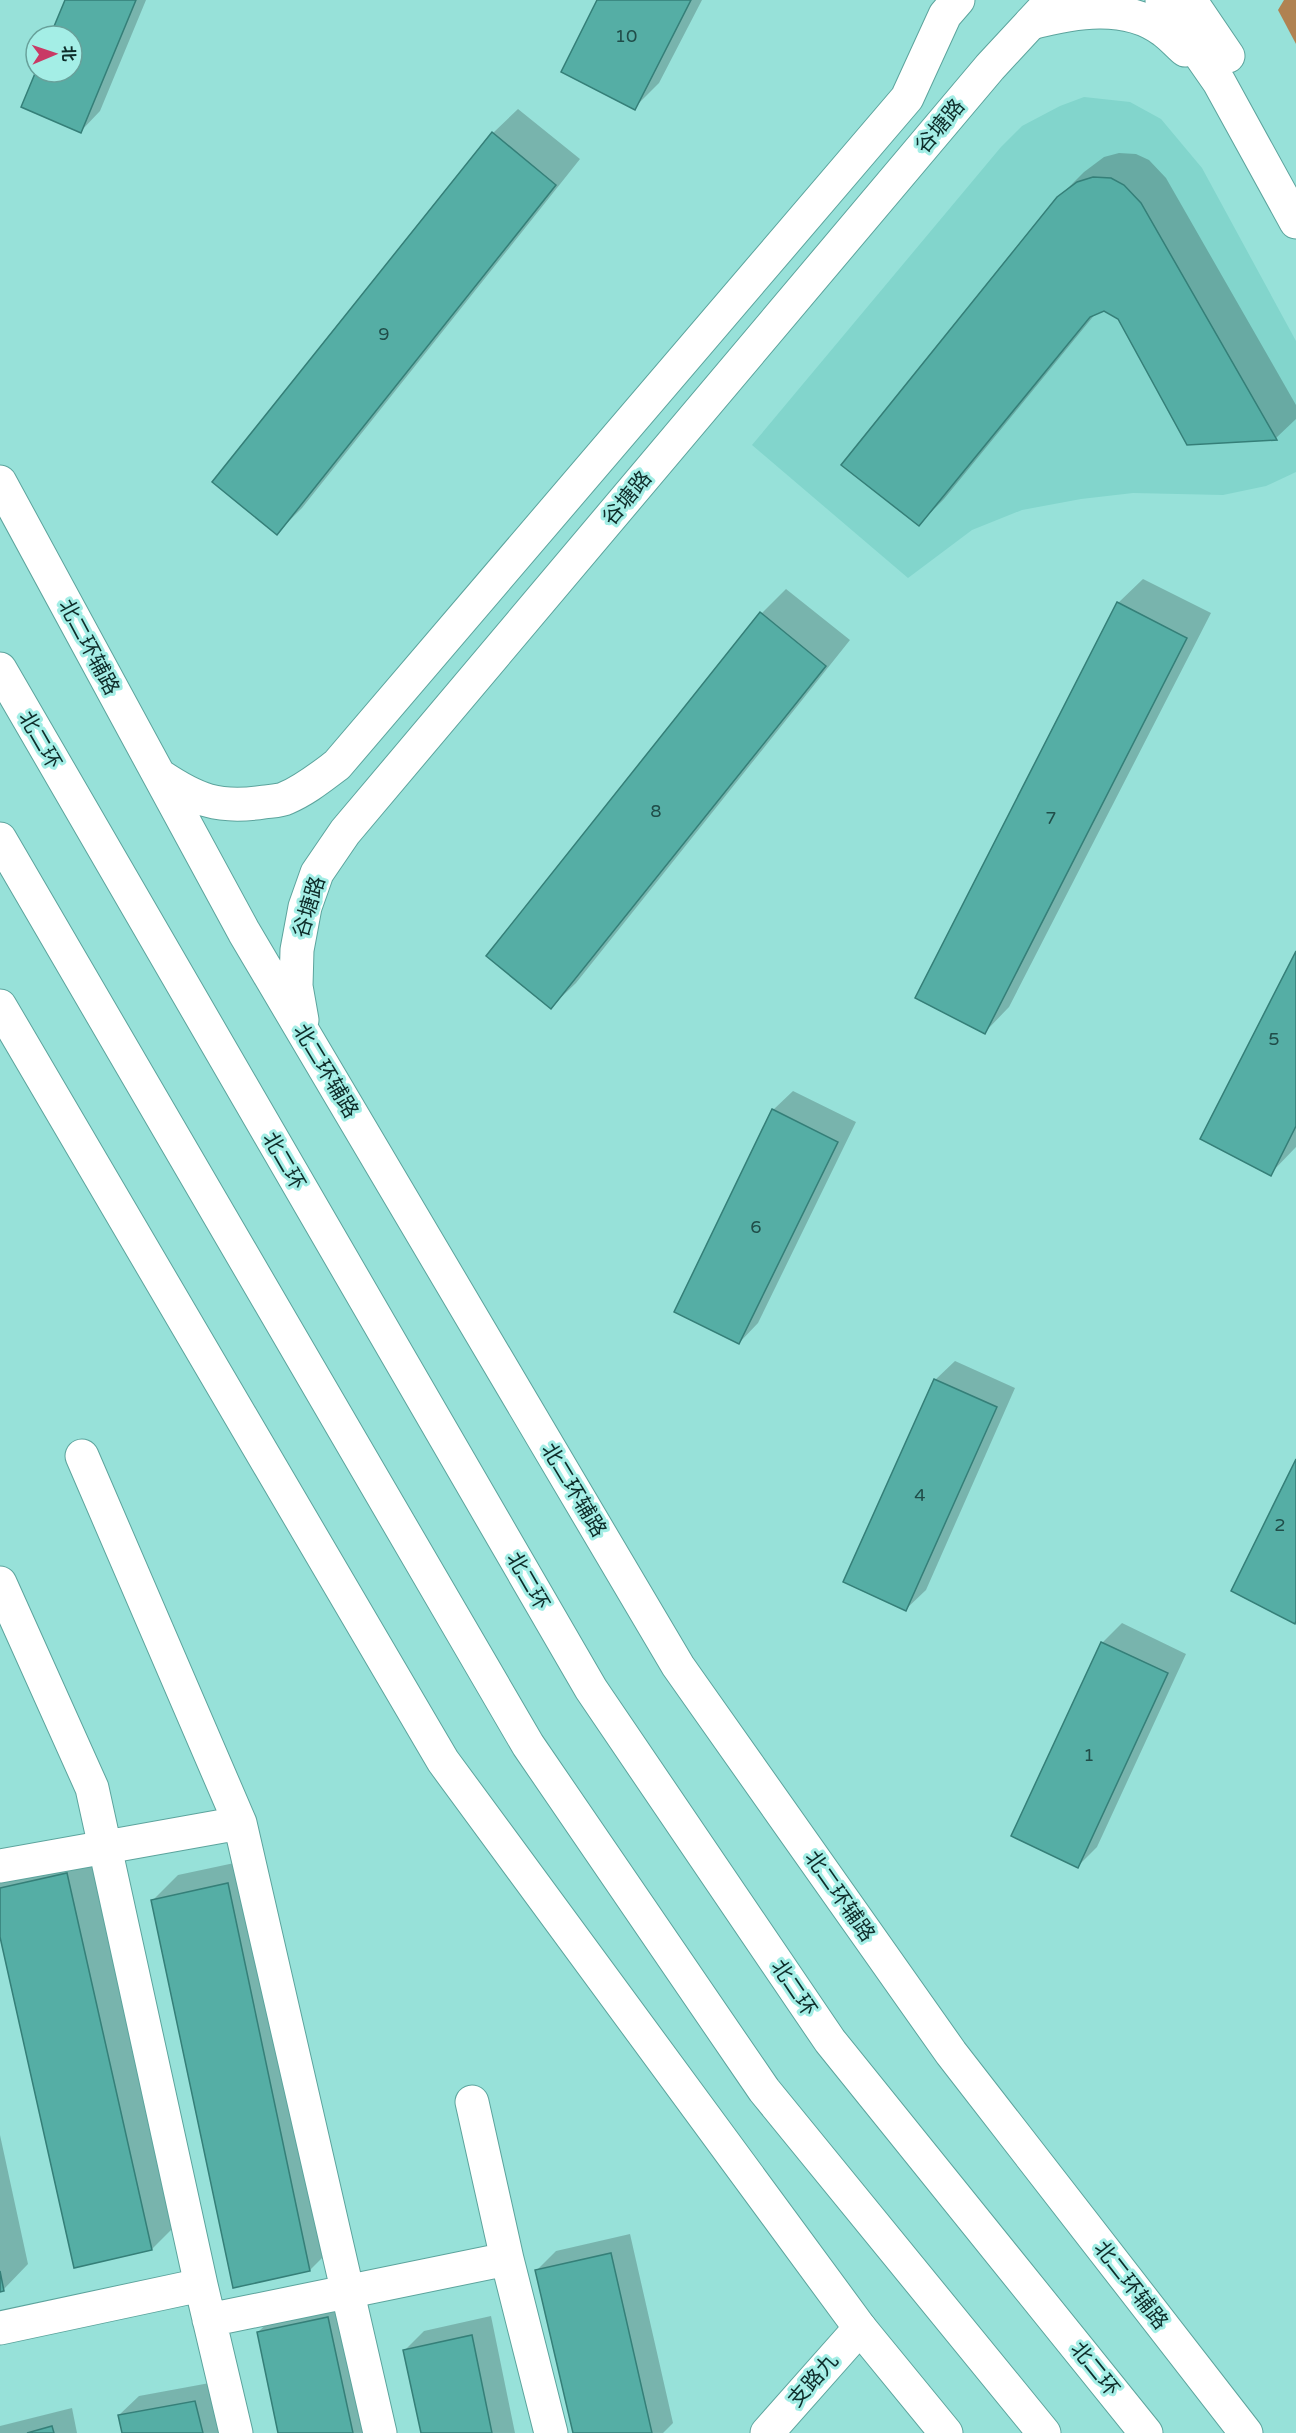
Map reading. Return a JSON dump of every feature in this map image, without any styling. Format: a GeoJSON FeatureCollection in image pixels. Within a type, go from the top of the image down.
{"type":"FeatureCollection","features":[{"type":"Feature","properties":{"kind":"main road"},"geometry":{"type":"LineString","coordinates":[[1162,0],[1228,77],[1296,174]]}},
{"type":"Feature","properties":{"kind":"main road"},"geometry":{"type":"LineString","coordinates":[[1190,0],[1296,222]]}},
{"type":"Feature","properties":{"kind":"main road"},"geometry":{"type":"LineString","coordinates":[[1211,0],[1228,77]]}},
{"type":"Feature","properties":{"kind":"main road","name":"谷塘路"},"geometry":{"type":"LineString","coordinates":[[159,775],[186,793],[215,803],[246,805],[285,799],[337,765],[908,98],[952,5]]}},
{"type":"Feature","properties":{"kind":"main road"},"geometry":{"type":"LineString","coordinates":[[1041,11],[1133,15],[1162,29],[1228,77]]}},
{"type":"Feature","properties":{"kind":"main road","name":"谷塘路"},"geometry":{"type":"LineString","coordinates":[[306,1037],[296,986],[297,950],[305,907],[318,873],[345,832],[990,67],[1041,11]]}},
{"type":"Feature","properties":{"kind":"main road","name":"北二环辅路"},"geometry":{"type":"LineString","coordinates":[[0,482],[244,932],[678,1666],[951,2054],[1246,2433]]}},
{"type":"Feature","properties":{"kind":"main road","name":"北二环"},"geometry":{"type":"LineString","coordinates":[[0,669],[591,1689],[830,2041],[1146,2433]]}},
{"type":"Feature","properties":{"kind":"main road"},"geometry":{"type":"LineString","coordinates":[[0,839],[528,1745],[764,2090],[1044,2433]]}},
{"type":"Feature","properties":{"kind":"main road"},"geometry":{"type":"LineString","coordinates":[[0,1006],[443,1761],[860,2328],[946,2433]]}},
{"type":"Feature","properties":{"kind":"main road"},"geometry":{"type":"LineString","coordinates":[[82,1456],[240,1823],[380,2433]]}},
{"type":"Feature","properties":{"kind":"main road"},"geometry":{"type":"LineString","coordinates":[[0,1583],[92,1788],[201,2285],[236,2433]]}},
{"type":"Feature","properties":{"kind":"main road"},"geometry":{"type":"LineString","coordinates":[[0,1866],[240,1823]]}},
{"type":"Feature","properties":{"kind":"main road"},"geometry":{"type":"LineString","coordinates":[[472,2102],[507,2259],[551,2433]]}},
{"type":"Feature","properties":{"kind":"main road"},"geometry":{"type":"LineString","coordinates":[[209,2320],[507,2259]]}},
{"type":"Feature","properties":{"kind":"main road"},"geometry":{"type":"LineString","coordinates":[[0,2328],[201,2285]]}},
{"type":"Feature","properties":{"kind":"main road","name":"支路九"},"geometry":{"type":"LineString","coordinates":[[767,2433],[860,2328]]}},
{"type":"Feature","properties":{"kind":"shaded area"},"geometry":{"type":"Polygon","coordinates":[[[1284,0],[1296,0],[1296,44],[1278,10],[1284,0]]]}},
{"type":"Feature","properties":{"kind":"shaded area"},"geometry":{"type":"Polygon","coordinates":[[[1084,97],[1130,102],[1161,119],[1202,168],[1296,341],[1296,472],[1266,486],[1223,495],[1133,493],[1081,499],[1022,510],[972,530],[908,578],[752,445],[1001,147],[1022,126],[1060,106],[1084,97]]]}},
{"type":"Feature","properties":{"kind":"building"},"geometry":{"type":"Polygon","coordinates":[[[65,0],[136,0],[81,133],[21,107],[31,84],[84,84],[84,24],[55,24],[65,0]]]}},
{"type":"Feature","properties":{"kind":"building"},"geometry":{"type":"Polygon","coordinates":[[[597,0],[691,0],[635,110],[561,72],[597,0]]]}},
{"type":"Feature","properties":{"kind":"building"},"geometry":{"type":"Polygon","coordinates":[[[492,132],[556,185],[277,535],[212,482],[492,132]]]}},
{"type":"Feature","properties":{"kind":"building"},"geometry":{"type":"Polygon","coordinates":[[[1093,177],[1111,178],[1124,185],[1141,203],[1277,440],[1187,445],[1118,319],[1104,311],[1090,317],[919,526],[841,465],[1057,197],[1077,182],[1093,177]]]}},
{"type":"Feature","properties":{"kind":"building"},"geometry":{"type":"Polygon","coordinates":[[[1117,602],[1187,638],[985,1034],[915,998],[1117,602]]]}},
{"type":"Feature","properties":{"kind":"building"},"geometry":{"type":"Polygon","coordinates":[[[760,612],[826,666],[551,1009],[486,956],[760,612]]]}},
{"type":"Feature","properties":{"kind":"building"},"geometry":{"type":"Polygon","coordinates":[[[1296,951],[1296,1126],[1271,1176],[1200,1139],[1296,951]]]}},
{"type":"Feature","properties":{"kind":"building"},"geometry":{"type":"Polygon","coordinates":[[[772,1109],[838,1142],[739,1344],[674,1312],[772,1109]]]}},
{"type":"Feature","properties":{"kind":"building"},"geometry":{"type":"Polygon","coordinates":[[[934,1379],[997,1407],[906,1611],[843,1582],[934,1379]]]}},
{"type":"Feature","properties":{"kind":"building"},"geometry":{"type":"Polygon","coordinates":[[[1296,1459],[1296,1621],[1295,1624],[1231,1591],[1296,1459]]]}},
{"type":"Feature","properties":{"kind":"building"},"geometry":{"type":"Polygon","coordinates":[[[1101,1642],[1168,1673],[1078,1868],[1011,1836],[1101,1642]]]}},
{"type":"Feature","properties":{"kind":"building"},"geometry":{"type":"Polygon","coordinates":[[[67,1873],[152,2250],[74,2268],[0,1937],[0,1888],[67,1873]]]}},
{"type":"Feature","properties":{"kind":"building"},"geometry":{"type":"Polygon","coordinates":[[[228,1883],[310,2271],[233,2288],[151,1900],[228,1883]]]}},
{"type":"Feature","properties":{"kind":"building"},"geometry":{"type":"Polygon","coordinates":[[[611,2253],[652,2433],[573,2433],[535,2270],[611,2253]]]}},
{"type":"Feature","properties":{"kind":"building"},"geometry":{"type":"Polygon","coordinates":[[[0,2271],[4,2291],[0,2292],[0,2271]]]}},
{"type":"Feature","properties":{"kind":"building"},"geometry":{"type":"Polygon","coordinates":[[[328,2317],[353,2433],[278,2433],[257,2332],[328,2317]]]}},
{"type":"Feature","properties":{"kind":"building"},"geometry":{"type":"Polygon","coordinates":[[[472,2335],[492,2433],[421,2433],[403,2350],[472,2335]]]}},
{"type":"Feature","properties":{"kind":"building"},"geometry":{"type":"Polygon","coordinates":[[[195,2401],[203,2433],[122,2433],[118,2415],[195,2401]]]}},
{"type":"Feature","properties":{"kind":"building"},"geometry":{"type":"Polygon","coordinates":[[[52,2426],[54,2433],[27,2433],[52,2426]]]}}]}
